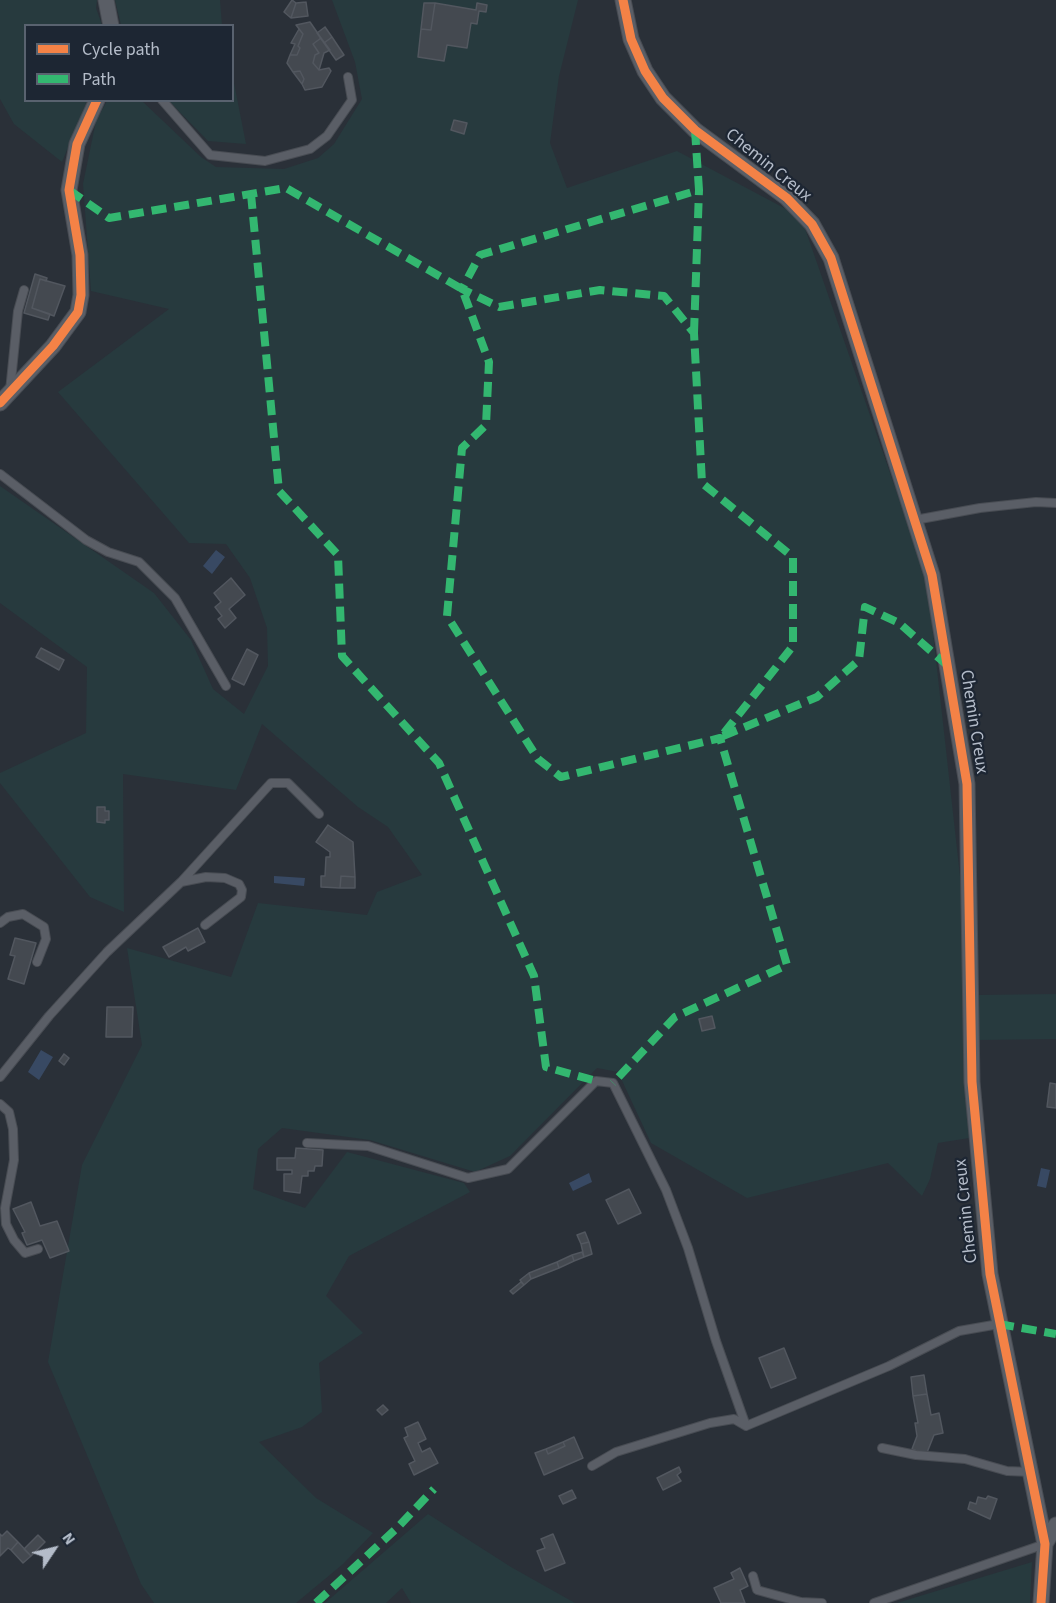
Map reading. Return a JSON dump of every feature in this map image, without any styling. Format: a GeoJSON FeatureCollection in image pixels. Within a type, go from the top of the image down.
{"type":"FeatureCollection","features":[{"type":"Feature","properties":{"kind":"street"},"geometry":{"type":"LineString","coordinates":[[106,0],[111,24]]}},
{"type":"Feature","properties":{"kind":"street","name":"Chemin Creux"},"geometry":{"type":"LineString","coordinates":[[623,0],[631,39],[645,71],[663,98],[695,129],[787,198],[812,224],[831,258],[932,575],[967,784],[972,1082],[990,1274],[1045,1544]]}},
{"type":"Feature","properties":{"kind":"street"},"geometry":{"type":"LineString","coordinates":[[5,398],[60,338],[78,312],[81,295],[80,255],[69,190],[76,144],[96,102]]}},
{"type":"Feature","properties":{"kind":"street"},"geometry":{"type":"LineString","coordinates":[[1041,1603],[1045,1544],[1056,1525]]}},
{"type":"Feature","properties":{"kind":"lane"},"geometry":{"type":"LineString","coordinates":[[164,102],[210,155],[265,161],[310,149],[327,136],[352,100],[348,77]]}},
{"type":"Feature","properties":{"kind":"lane"},"geometry":{"type":"LineString","coordinates":[[5,398],[18,311],[24,290]]}},
{"type":"Feature","properties":{"kind":"lane"},"geometry":{"type":"LineString","coordinates":[[0,474],[86,540],[108,552],[139,562],[175,598],[226,686]]}},
{"type":"Feature","properties":{"kind":"lane"},"geometry":{"type":"LineString","coordinates":[[915,520],[1002,506],[1036,502],[1056,503]]}},
{"type":"Feature","properties":{"kind":"lane"},"geometry":{"type":"LineString","coordinates":[[0,1077],[49,1016],[107,952],[181,882],[271,783],[288,783],[319,814]]}},
{"type":"Feature","properties":{"kind":"lane"},"geometry":{"type":"LineString","coordinates":[[181,882],[206,877],[225,878],[238,884],[242,890],[241,897],[205,925]]}},
{"type":"Feature","properties":{"kind":"lane"},"geometry":{"type":"LineString","coordinates":[[0,923],[8,917],[23,914],[37,920],[44,927],[46,939],[37,962]]}},
{"type":"Feature","properties":{"kind":"lane"},"geometry":{"type":"LineString","coordinates":[[307,1143],[369,1146],[468,1178],[508,1169],[596,1081],[613,1083],[673,1209],[746,1426]]}},
{"type":"Feature","properties":{"kind":"lane"},"geometry":{"type":"LineString","coordinates":[[0,1104],[9,1112],[13,1129],[14,1160],[5,1208],[6,1224],[14,1240],[25,1253],[38,1249]]}},
{"type":"Feature","properties":{"kind":"lane"},"geometry":{"type":"LineString","coordinates":[[746,1426],[889,1366],[959,1332],[999,1324]]}},
{"type":"Feature","properties":{"kind":"lane"},"geometry":{"type":"LineString","coordinates":[[592,1466],[616,1452],[710,1423],[734,1419],[746,1426]]}},
{"type":"Feature","properties":{"kind":"lane"},"geometry":{"type":"LineString","coordinates":[[882,1448],[916,1455],[965,1460],[1007,1470],[1031,1472]]}},
{"type":"Feature","properties":{"kind":"lane"},"geometry":{"type":"LineString","coordinates":[[874,1603],[1045,1544]]}},
{"type":"Feature","properties":{"kind":"lane"},"geometry":{"type":"LineString","coordinates":[[753,1576],[757,1590],[801,1602],[822,1603]]}},
{"type":"Feature","properties":{"kind":"green space"},"geometry":{"type":"Polygon","coordinates":[[[0,0],[97,0],[96,8],[102,24],[24,24],[24,102],[87,102],[62,162],[14,124],[0,99],[0,0]]]}},
{"type":"Feature","properties":{"kind":"green space"},"geometry":{"type":"Polygon","coordinates":[[[115,0],[220,0],[222,24],[121,24],[115,0]]]}},
{"type":"Feature","properties":{"kind":"green space"},"geometry":{"type":"Polygon","coordinates":[[[332,0],[578,0],[559,76],[550,143],[567,188],[677,151],[801,217],[927,579],[963,903],[963,1042],[969,1138],[938,1143],[930,1179],[922,1196],[888,1163],[747,1198],[651,1143],[618,1072],[597,1068],[510,1156],[475,1172],[370,1140],[282,1128],[258,1149],[253,1189],[305,1208],[347,1152],[464,1183],[470,1192],[349,1256],[326,1296],[363,1333],[319,1363],[322,1412],[302,1427],[259,1442],[316,1498],[373,1533],[343,1564],[296,1603],[154,1603],[141,1584],[48,1362],[82,1165],[142,1045],[127,948],[231,977],[258,903],[367,915],[377,892],[422,875],[388,827],[358,807],[262,724],[236,790],[123,774],[124,912],[90,897],[0,783],[0,773],[86,733],[87,667],[0,603],[0,486],[154,593],[191,640],[213,689],[244,714],[268,666],[267,628],[250,578],[226,544],[189,543],[58,392],[169,309],[91,291],[83,184],[96,121],[106,102],[143,102],[201,157],[216,167],[284,169],[318,158],[334,144],[362,99],[355,62],[332,0]]]}},
{"type":"Feature","properties":{"kind":"green space"},"geometry":{"type":"Polygon","coordinates":[[[234,83],[246,144],[208,141],[170,102],[234,102],[234,83]]]}},
{"type":"Feature","properties":{"kind":"green space"},"geometry":{"type":"Polygon","coordinates":[[[1056,994],[1056,1039],[978,1040],[978,995],[1056,994]]]}},
{"type":"Feature","properties":{"kind":"green space"},"geometry":{"type":"Polygon","coordinates":[[[428,1514],[511,1567],[575,1603],[411,1603],[402,1588],[386,1603],[325,1603],[428,1514]]]}},
{"type":"Feature","properties":{"kind":"green space"},"geometry":{"type":"Polygon","coordinates":[[[1032,1562],[1030,1603],[897,1603],[1032,1562]]]}},
{"type":"Feature","properties":{"kind":"water"},"geometry":{"type":"Polygon","coordinates":[[[216,550],[225,557],[212,574],[203,566],[216,550]]]}},
{"type":"Feature","properties":{"kind":"water"},"geometry":{"type":"Polygon","coordinates":[[[274,876],[305,878],[304,886],[274,883],[274,876]]]}},
{"type":"Feature","properties":{"kind":"water"},"geometry":{"type":"Polygon","coordinates":[[[41,1050],[53,1057],[39,1080],[28,1072],[41,1050]]]}},
{"type":"Feature","properties":{"kind":"water"},"geometry":{"type":"Polygon","coordinates":[[[1041,1168],[1050,1170],[1046,1188],[1037,1186],[1041,1168]]]}},
{"type":"Feature","properties":{"kind":"water"},"geometry":{"type":"Polygon","coordinates":[[[589,1173],[592,1182],[573,1191],[569,1183],[589,1173]]]}},
{"type":"Feature","properties":{"kind":"building"},"geometry":{"type":"Polygon","coordinates":[[[292,0],[296,3],[291,18],[284,12],[292,0]]]}},
{"type":"Feature","properties":{"kind":"building"},"geometry":{"type":"Polygon","coordinates":[[[306,2],[308,16],[291,18],[296,3],[306,2]]]}},
{"type":"Feature","properties":{"kind":"building"},"geometry":{"type":"Polygon","coordinates":[[[424,3],[435,3],[431,30],[421,29],[424,3]]]}},
{"type":"Feature","properties":{"kind":"building"},"geometry":{"type":"Polygon","coordinates":[[[435,3],[476,10],[477,3],[487,5],[486,12],[479,11],[477,24],[471,23],[467,48],[447,45],[444,61],[418,57],[421,29],[431,30],[435,3]]]}},
{"type":"Feature","properties":{"kind":"building"},"geometry":{"type":"Polygon","coordinates":[[[310,22],[321,38],[313,44],[319,53],[315,55],[313,63],[319,70],[329,68],[331,71],[322,87],[305,90],[302,84],[304,79],[300,71],[293,72],[287,63],[290,55],[297,55],[300,48],[298,46],[303,34],[296,25],[310,22]]]}},
{"type":"Feature","properties":{"kind":"building"},"geometry":{"type":"Polygon","coordinates":[[[325,27],[332,37],[324,43],[317,33],[325,27]]]}},
{"type":"Feature","properties":{"kind":"building"},"geometry":{"type":"Polygon","coordinates":[[[299,29],[303,34],[298,46],[300,48],[297,55],[290,55],[295,44],[291,43],[299,29]]]}},
{"type":"Feature","properties":{"kind":"building"},"geometry":{"type":"Polygon","coordinates":[[[332,37],[344,55],[336,60],[324,43],[332,37]]]}},
{"type":"Feature","properties":{"kind":"building"},"geometry":{"type":"Polygon","coordinates":[[[321,38],[330,50],[324,53],[319,70],[313,63],[315,55],[319,53],[313,44],[321,38]]]}},
{"type":"Feature","properties":{"kind":"building"},"geometry":{"type":"Polygon","coordinates":[[[300,71],[304,79],[302,84],[293,72],[300,71]]]}},
{"type":"Feature","properties":{"kind":"building"},"geometry":{"type":"Polygon","coordinates":[[[454,120],[467,123],[464,134],[451,130],[454,120]]]}},
{"type":"Feature","properties":{"kind":"building"},"geometry":{"type":"Polygon","coordinates":[[[35,274],[47,278],[46,281],[40,279],[32,308],[50,314],[48,320],[24,313],[35,274]]]}},
{"type":"Feature","properties":{"kind":"building"},"geometry":{"type":"Polygon","coordinates":[[[40,279],[65,286],[54,316],[32,308],[40,279]]]}},
{"type":"Feature","properties":{"kind":"building"},"geometry":{"type":"Polygon","coordinates":[[[231,578],[245,595],[229,609],[236,618],[225,628],[218,619],[222,616],[215,607],[221,602],[214,593],[231,578]]]}},
{"type":"Feature","properties":{"kind":"building"},"geometry":{"type":"Polygon","coordinates":[[[41,648],[64,660],[59,670],[36,657],[41,648]]]}},
{"type":"Feature","properties":{"kind":"building"},"geometry":{"type":"Polygon","coordinates":[[[247,649],[258,655],[244,685],[232,679],[247,649]]]}},
{"type":"Feature","properties":{"kind":"building"},"geometry":{"type":"Polygon","coordinates":[[[97,807],[105,807],[105,811],[109,811],[109,820],[105,820],[105,823],[97,822],[97,807]]]}},
{"type":"Feature","properties":{"kind":"building"},"geometry":{"type":"Polygon","coordinates":[[[328,825],[353,842],[355,877],[341,876],[340,888],[321,887],[321,876],[325,876],[326,857],[330,857],[330,852],[316,842],[328,825]]]}},
{"type":"Feature","properties":{"kind":"building"},"geometry":{"type":"Polygon","coordinates":[[[341,876],[355,877],[355,888],[340,888],[341,876]]]}},
{"type":"Feature","properties":{"kind":"building"},"geometry":{"type":"Polygon","coordinates":[[[198,928],[205,942],[188,951],[186,947],[169,957],[163,947],[198,928]]]}},
{"type":"Feature","properties":{"kind":"building"},"geometry":{"type":"Polygon","coordinates":[[[15,938],[36,943],[24,984],[8,979],[15,956],[10,955],[15,938]]]}},
{"type":"Feature","properties":{"kind":"building"},"geometry":{"type":"Polygon","coordinates":[[[107,1007],[133,1007],[132,1037],[106,1037],[107,1007]]]}},
{"type":"Feature","properties":{"kind":"building"},"geometry":{"type":"Polygon","coordinates":[[[712,1016],[715,1028],[702,1031],[699,1019],[712,1016]]]}},
{"type":"Feature","properties":{"kind":"building"},"geometry":{"type":"Polygon","coordinates":[[[64,1054],[69,1058],[64,1065],[59,1061],[64,1054]]]}},
{"type":"Feature","properties":{"kind":"building"},"geometry":{"type":"Polygon","coordinates":[[[1050,1083],[1056,1084],[1056,1108],[1047,1107],[1050,1083]]]}},
{"type":"Feature","properties":{"kind":"building"},"geometry":{"type":"Polygon","coordinates":[[[296,1148],[323,1150],[322,1166],[315,1166],[314,1171],[308,1171],[308,1176],[302,1176],[300,1193],[284,1191],[284,1174],[292,1174],[292,1170],[277,1170],[277,1158],[295,1158],[296,1148]]]}},
{"type":"Feature","properties":{"kind":"building"},"geometry":{"type":"Polygon","coordinates":[[[629,1189],[641,1213],[618,1224],[606,1200],[629,1189]]]}},
{"type":"Feature","properties":{"kind":"building"},"geometry":{"type":"Polygon","coordinates":[[[31,1202],[40,1226],[57,1221],[69,1251],[50,1258],[42,1240],[27,1245],[22,1233],[25,1232],[13,1209],[31,1202]]]}},
{"type":"Feature","properties":{"kind":"building"},"geometry":{"type":"Polygon","coordinates":[[[585,1232],[589,1242],[581,1244],[577,1235],[585,1232]]]}},
{"type":"Feature","properties":{"kind":"building"},"geometry":{"type":"Polygon","coordinates":[[[589,1242],[592,1254],[584,1257],[581,1244],[589,1242]]]}},
{"type":"Feature","properties":{"kind":"building"},"geometry":{"type":"Polygon","coordinates":[[[582,1252],[584,1257],[574,1261],[572,1255],[582,1252]]]}},
{"type":"Feature","properties":{"kind":"building"},"geometry":{"type":"Polygon","coordinates":[[[572,1255],[574,1261],[559,1268],[557,1262],[572,1255]]]}},
{"type":"Feature","properties":{"kind":"building"},"geometry":{"type":"Polygon","coordinates":[[[557,1262],[559,1268],[531,1279],[529,1273],[557,1262]]]}},
{"type":"Feature","properties":{"kind":"building"},"geometry":{"type":"Polygon","coordinates":[[[529,1273],[531,1279],[524,1285],[520,1280],[529,1273]]]}},
{"type":"Feature","properties":{"kind":"building"},"geometry":{"type":"Polygon","coordinates":[[[521,1282],[524,1285],[513,1294],[510,1291],[521,1282]]]}},
{"type":"Feature","properties":{"kind":"building"},"geometry":{"type":"Polygon","coordinates":[[[784,1348],[796,1378],[771,1388],[759,1358],[784,1348]]]}},
{"type":"Feature","properties":{"kind":"building"},"geometry":{"type":"Polygon","coordinates":[[[924,1375],[927,1394],[913,1396],[911,1377],[924,1375]]]}},
{"type":"Feature","properties":{"kind":"building"},"geometry":{"type":"Polygon","coordinates":[[[927,1394],[931,1415],[939,1413],[943,1433],[934,1435],[926,1455],[912,1449],[917,1436],[915,1423],[918,1423],[913,1396],[927,1394]]]}},
{"type":"Feature","properties":{"kind":"building"},"geometry":{"type":"Polygon","coordinates":[[[383,1405],[388,1410],[382,1415],[377,1410],[383,1405]]]}},
{"type":"Feature","properties":{"kind":"building"},"geometry":{"type":"Polygon","coordinates":[[[418,1422],[426,1439],[418,1443],[422,1452],[430,1448],[438,1463],[414,1475],[409,1464],[415,1461],[404,1438],[408,1436],[405,1428],[418,1422]]]}},
{"type":"Feature","properties":{"kind":"building"},"geometry":{"type":"Polygon","coordinates":[[[574,1437],[583,1458],[544,1475],[535,1453],[546,1449],[548,1454],[565,1446],[563,1442],[574,1437]]]}},
{"type":"Feature","properties":{"kind":"building"},"geometry":{"type":"Polygon","coordinates":[[[563,1442],[565,1446],[548,1454],[546,1449],[563,1442]]]}},
{"type":"Feature","properties":{"kind":"building"},"geometry":{"type":"Polygon","coordinates":[[[679,1467],[681,1472],[677,1475],[681,1481],[663,1490],[657,1478],[679,1467]]]}},
{"type":"Feature","properties":{"kind":"building"},"geometry":{"type":"Polygon","coordinates":[[[572,1490],[576,1498],[563,1504],[559,1496],[572,1490]]]}},
{"type":"Feature","properties":{"kind":"building"},"geometry":{"type":"Polygon","coordinates":[[[988,1496],[997,1499],[990,1519],[968,1509],[970,1502],[976,1504],[978,1497],[986,1499],[988,1496]]]}},
{"type":"Feature","properties":{"kind":"building"},"geometry":{"type":"Polygon","coordinates":[[[7,1531],[18,1542],[11,1550],[8,1548],[0,1556],[0,1534],[2,1536],[7,1531]]]}},
{"type":"Feature","properties":{"kind":"building"},"geometry":{"type":"Polygon","coordinates":[[[553,1534],[565,1563],[545,1571],[537,1551],[545,1548],[541,1539],[553,1534]]]}},
{"type":"Feature","properties":{"kind":"building"},"geometry":{"type":"Polygon","coordinates":[[[38,1535],[45,1542],[31,1556],[24,1549],[38,1535]]]}},
{"type":"Feature","properties":{"kind":"building"},"geometry":{"type":"Polygon","coordinates":[[[18,1542],[31,1556],[23,1563],[11,1550],[18,1542]]]}},
{"type":"Feature","properties":{"kind":"building"},"geometry":{"type":"Polygon","coordinates":[[[740,1568],[748,1586],[740,1590],[745,1603],[721,1603],[714,1588],[734,1579],[731,1573],[740,1568]]]}},
{"type":"Feature","properties":{"kind":"marked path"},"geometry":{"type":"LineString","coordinates":[[695,130],[699,190],[480,255],[462,289],[499,307],[600,290],[664,296],[694,333],[702,483],[793,557],[793,646],[720,738]]}},
{"type":"Feature","properties":{"kind":"marked path"},"geometry":{"type":"LineString","coordinates":[[69,190],[109,218],[286,188],[462,289],[489,362],[486,425],[462,448],[447,616],[538,759],[561,777],[720,738],[787,965],[675,1017],[613,1083]]}},
{"type":"Feature","properties":{"kind":"marked path"},"geometry":{"type":"LineString","coordinates":[[694,333],[699,190]]}},
{"type":"Feature","properties":{"kind":"marked path"},"geometry":{"type":"LineString","coordinates":[[251,194],[279,491],[338,555],[342,656],[439,763],[534,976],[546,1067],[596,1081]]}},
{"type":"Feature","properties":{"kind":"marked path"},"geometry":{"type":"LineString","coordinates":[[723,736],[817,697],[859,660],[865,607],[899,623],[947,665]]}},
{"type":"Feature","properties":{"kind":"marked path"},"geometry":{"type":"LineString","coordinates":[[999,1324],[1056,1334]]}},
{"type":"Feature","properties":{"kind":"marked path"},"geometry":{"type":"LineString","coordinates":[[316,1603],[397,1528],[434,1489]]}},
{"type":"Feature","properties":{"kind":"cycle path"},"geometry":{"type":"LineString","coordinates":[[623,0],[631,39],[645,71],[663,98],[695,130],[787,198],[812,224],[831,258],[932,575],[967,784],[972,1082],[990,1274],[1045,1544],[1041,1603]]}},
{"type":"Feature","properties":{"kind":"cycle path"},"geometry":{"type":"LineString","coordinates":[[0,403],[53,346],[78,312],[81,295],[80,255],[69,190],[77,144],[96,102]]}}]}
